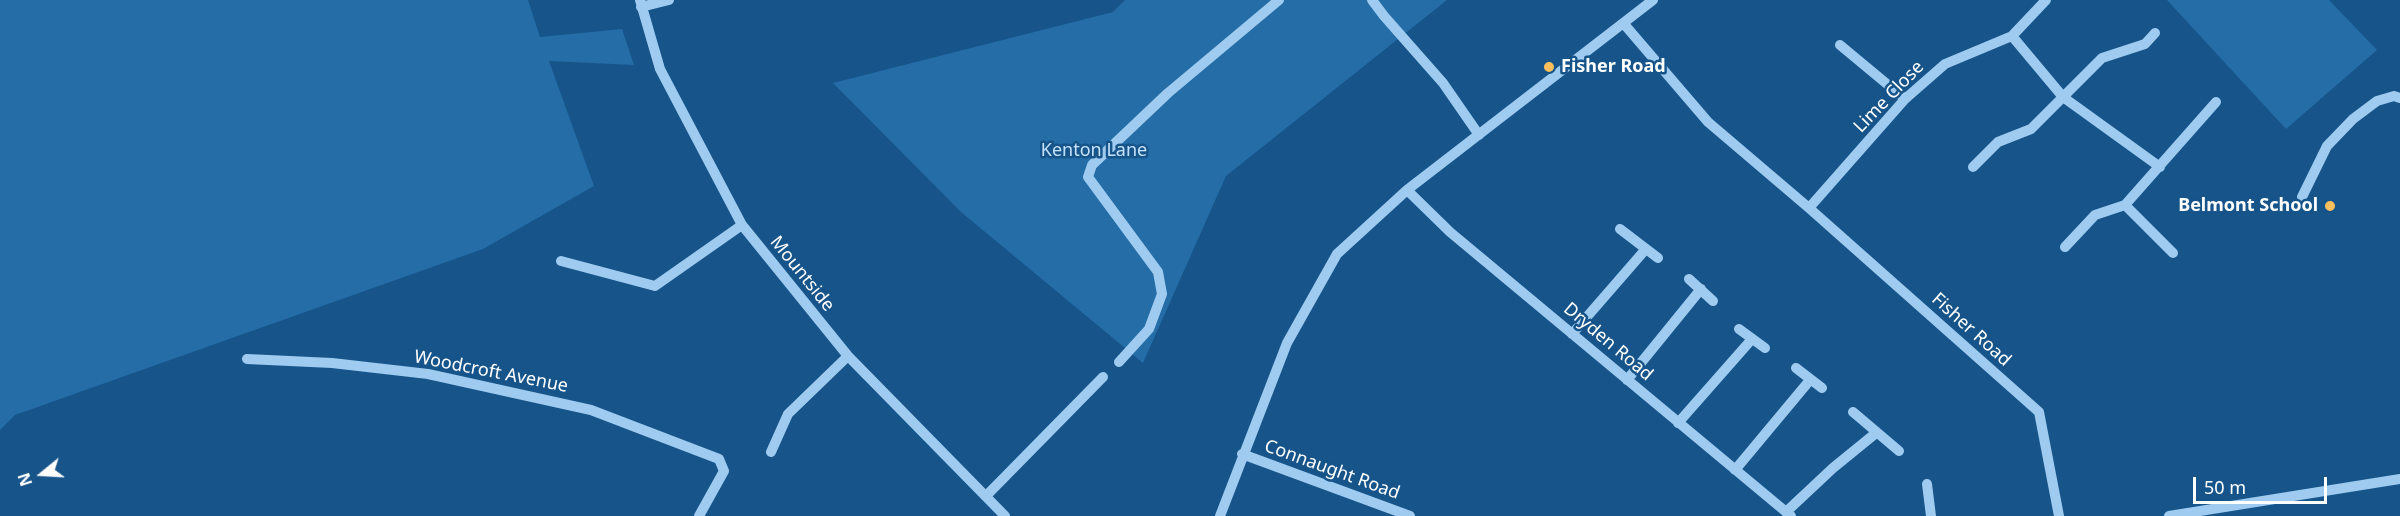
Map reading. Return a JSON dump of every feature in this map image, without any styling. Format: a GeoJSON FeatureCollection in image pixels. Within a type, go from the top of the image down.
{"type":"FeatureCollection","features":[{"type":"Feature","properties":{"kind":"street"},"geometry":{"type":"LineString","coordinates":[[640,3],[669,0]]}},
{"type":"Feature","properties":{"kind":"street"},"geometry":{"type":"LineString","coordinates":[[1119,362],[1149,329],[1162,294],[1158,272],[1088,177],[1092,165],[1168,93],[1279,0]]}},
{"type":"Feature","properties":{"kind":"street"},"geometry":{"type":"LineString","coordinates":[[1372,0],[1443,82],[1479,135]]}},
{"type":"Feature","properties":{"kind":"street"},"geometry":{"type":"LineString","coordinates":[[1220,516],[1242,454],[1287,343],[1337,254],[1407,190],[1653,0]]}},
{"type":"Feature","properties":{"kind":"street","name":"Lime Close"},"geometry":{"type":"LineString","coordinates":[[1809,208],[1905,99],[1945,64],[2012,36],[2040,2]]}},
{"type":"Feature","properties":{"kind":"street","name":"Mountside"},"geometry":{"type":"LineString","coordinates":[[640,3],[660,69],[742,225],[848,356],[1005,516]]}},
{"type":"Feature","properties":{"kind":"street","name":"Fisher Road"},"geometry":{"type":"LineString","coordinates":[[1624,24],[1708,122],[1809,208],[2039,412],[2059,516]]}},
{"type":"Feature","properties":{"kind":"street"},"geometry":{"type":"LineString","coordinates":[[1973,167],[1998,142],[2031,129],[2102,58],[2145,44],[2155,33]]}},
{"type":"Feature","properties":{"kind":"street"},"geometry":{"type":"LineString","coordinates":[[2012,36],[2063,97],[2160,167]]}},
{"type":"Feature","properties":{"kind":"street"},"geometry":{"type":"LineString","coordinates":[[1840,45],[1905,99]]}},
{"type":"Feature","properties":{"kind":"street"},"geometry":{"type":"LineString","coordinates":[[2302,197],[2327,146],[2353,119],[2377,101],[2394,96],[2400,98]]}},
{"type":"Feature","properties":{"kind":"street"},"geometry":{"type":"LineString","coordinates":[[2065,247],[2095,215],[2126,205],[2216,102]]}},
{"type":"Feature","properties":{"kind":"street","name":"Dryden Road"},"geometry":{"type":"LineString","coordinates":[[1407,190],[1450,232],[1788,514]]}},
{"type":"Feature","properties":{"kind":"street"},"geometry":{"type":"LineString","coordinates":[[2126,205],[2173,253]]}},
{"type":"Feature","properties":{"kind":"street"},"geometry":{"type":"LineString","coordinates":[[561,261],[655,286],[742,225]]}},
{"type":"Feature","properties":{"kind":"street"},"geometry":{"type":"LineString","coordinates":[[1620,229],[1658,258]]}},
{"type":"Feature","properties":{"kind":"street"},"geometry":{"type":"LineString","coordinates":[[1572,334],[1645,250]]}},
{"type":"Feature","properties":{"kind":"street"},"geometry":{"type":"LineString","coordinates":[[1689,279],[1713,301]]}},
{"type":"Feature","properties":{"kind":"street"},"geometry":{"type":"LineString","coordinates":[[1627,380],[1701,289]]}},
{"type":"Feature","properties":{"kind":"street"},"geometry":{"type":"LineString","coordinates":[[1739,329],[1765,348]]}},
{"type":"Feature","properties":{"kind":"street"},"geometry":{"type":"LineString","coordinates":[[1678,423],[1752,339]]}},
{"type":"Feature","properties":{"kind":"street"},"geometry":{"type":"LineString","coordinates":[[771,452],[788,414],[848,356]]}},
{"type":"Feature","properties":{"kind":"street","name":"Woodcroft Avenue"},"geometry":{"type":"LineString","coordinates":[[247,359],[332,363],[428,374],[591,410],[719,459],[724,471],[699,516]]}},
{"type":"Feature","properties":{"kind":"street"},"geometry":{"type":"LineString","coordinates":[[1796,369],[1822,388]]}},
{"type":"Feature","properties":{"kind":"street"},"geometry":{"type":"LineString","coordinates":[[986,496],[1104,377]]}},
{"type":"Feature","properties":{"kind":"street"},"geometry":{"type":"LineString","coordinates":[[1735,470],[1810,380]]}},
{"type":"Feature","properties":{"kind":"street"},"geometry":{"type":"LineString","coordinates":[[1853,412],[1899,451]]}},
{"type":"Feature","properties":{"kind":"street"},"geometry":{"type":"LineString","coordinates":[[1788,514],[1833,468],[1876,433]]}},
{"type":"Feature","properties":{"kind":"street","name":"Connaught Road"},"geometry":{"type":"LineString","coordinates":[[1242,454],[1410,516]]}},
{"type":"Feature","properties":{"kind":"street"},"geometry":{"type":"LineString","coordinates":[[2169,516],[2400,479]]}},
{"type":"Feature","properties":{"kind":"street"},"geometry":{"type":"LineString","coordinates":[[1927,483],[1931,516]]}},
{"type":"Feature","properties":{"kind":"green space"},"geometry":{"type":"Polygon","coordinates":[[[0,0],[528,0],[540,37],[622,29],[634,65],[549,61],[594,186],[483,249],[15,415],[0,430],[0,0]]]}},
{"type":"Feature","properties":{"kind":"green space","name":"Kenton Lane"},"geometry":{"type":"Polygon","coordinates":[[[1125,0],[1447,0],[1226,176],[1143,363],[961,212],[833,83],[1113,12],[1125,0]]]}},
{"type":"Feature","properties":{"kind":"green space"},"geometry":{"type":"Polygon","coordinates":[[[2167,0],[2329,0],[2377,50],[2286,129],[2167,0]]]}},
{"type":"Feature","properties":{"kind":"place","name":"Fisher Road"},"geometry":{"type":"Point","coordinates":[1549,67]}},
{"type":"Feature","properties":{"kind":"place","name":"Belmont School"},"geometry":{"type":"Point","coordinates":[2330,206]}}]}
